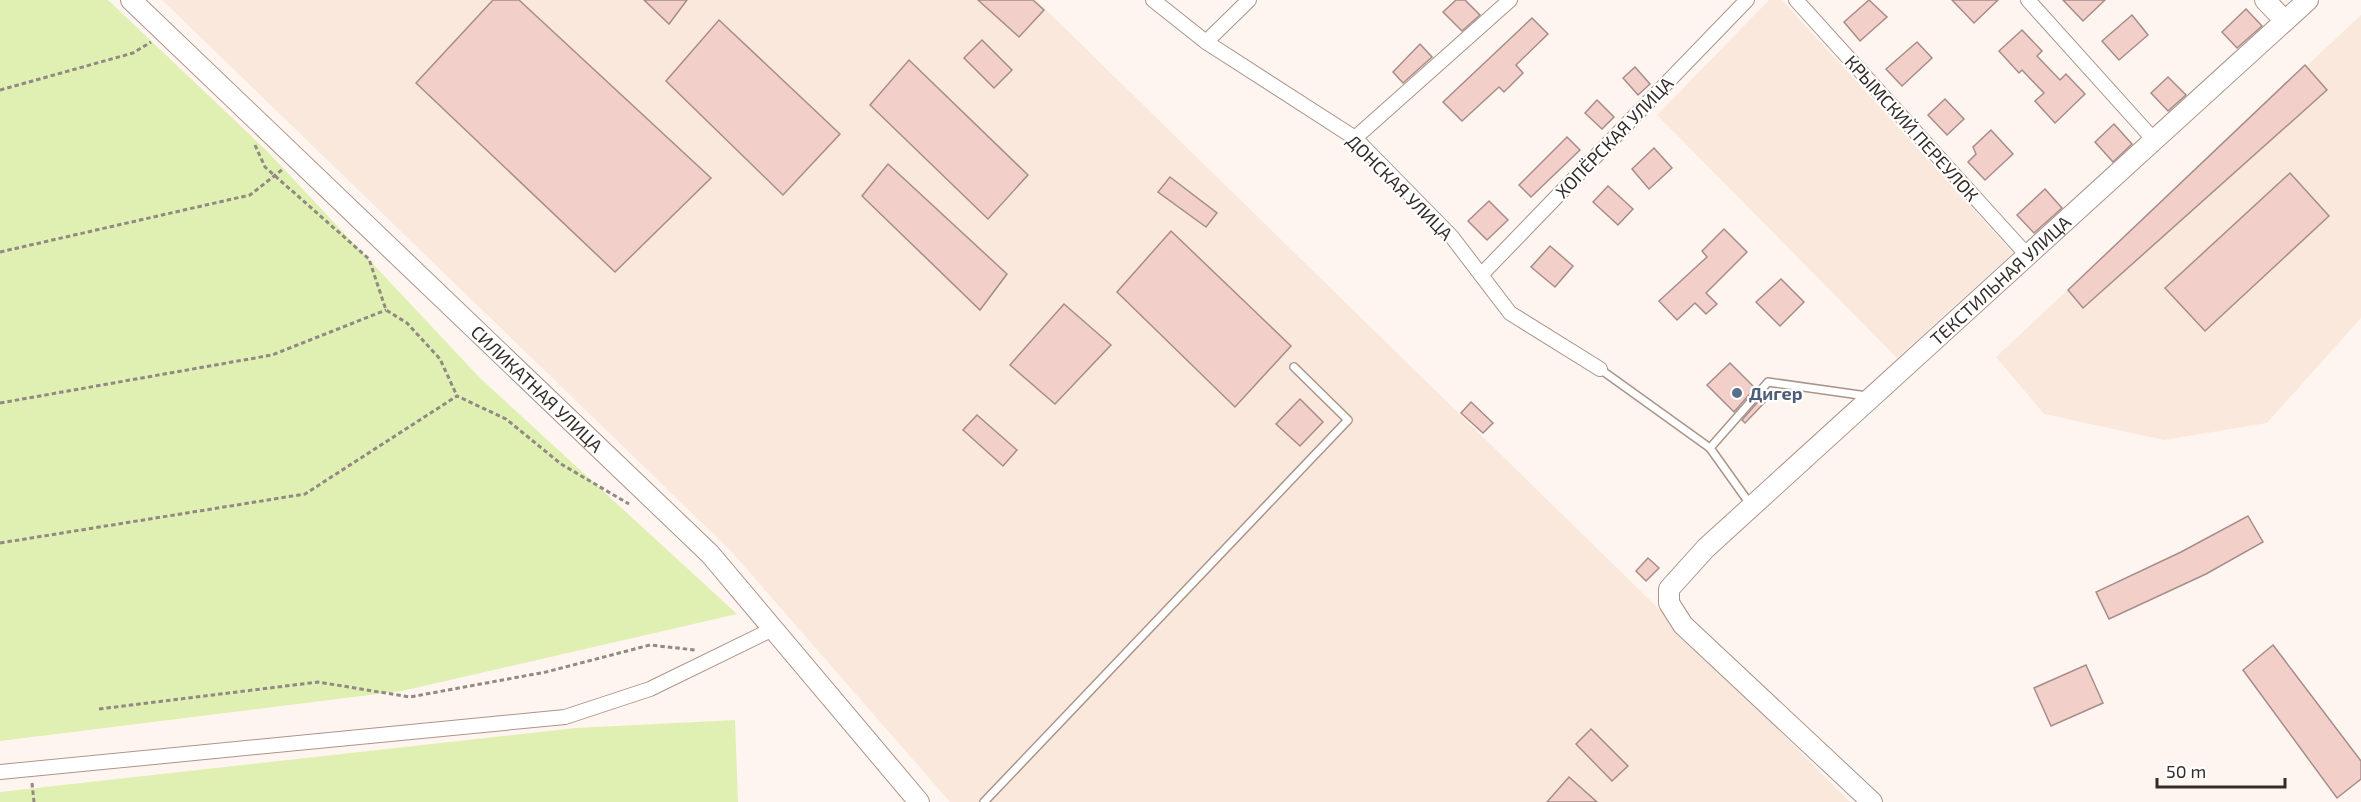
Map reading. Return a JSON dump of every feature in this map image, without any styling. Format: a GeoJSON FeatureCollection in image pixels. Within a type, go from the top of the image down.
{"type":"FeatureCollection","features":[{"type":"Feature","properties":{"kind":"street","name":"СИЛИКАТНАЯ УЛИЦА"},"geometry":{"type":"LineString","coordinates":[[130,0],[710,554],[920,802]]}},
{"type":"Feature","properties":{"kind":"street","name":"ДОНСКАЯ УЛИЦА"},"geometry":{"type":"LineString","coordinates":[[1153,0],[1206,42],[1355,138],[1452,237],[1510,313],[1600,369]]}},
{"type":"Feature","properties":{"kind":"street"},"geometry":{"type":"LineString","coordinates":[[1206,42],[1249,0]]}},
{"type":"Feature","properties":{"kind":"street"},"geometry":{"type":"LineString","coordinates":[[1355,138],[1510,0]]}},
{"type":"Feature","properties":{"kind":"street","name":"ХОПЁРСКАЯ УЛИЦА"},"geometry":{"type":"LineString","coordinates":[[1481,275],[1747,0]]}},
{"type":"Feature","properties":{"kind":"street","name":"КРЫМСКИЙ ПЕРЕУЛОК"},"geometry":{"type":"LineString","coordinates":[[1796,0],[2027,255]]}},
{"type":"Feature","properties":{"kind":"street"},"geometry":{"type":"LineString","coordinates":[[2028,0],[2154,140]]}},
{"type":"Feature","properties":{"kind":"street"},"geometry":{"type":"LineString","coordinates":[[2265,0],[2285,21]]}},
{"type":"Feature","properties":{"kind":"street","name":"ТЕКСТИЛЬНАЯ УЛИЦА"},"geometry":{"type":"LineString","coordinates":[[1872,802],[1683,625],[1669,603],[1669,589],[1706,548],[2308,0]]}},
{"type":"Feature","properties":{"kind":"street"},"geometry":{"type":"LineString","coordinates":[[0,772],[565,717],[650,689],[773,629]]}},
{"type":"Feature","properties":{"kind":"lane"},"geometry":{"type":"LineString","coordinates":[[984,802],[1348,420],[1294,366]]}},
{"type":"Feature","properties":{"kind":"lane"},"geometry":{"type":"LineString","coordinates":[[1600,369],[1710,448],[1752,506]]}},
{"type":"Feature","properties":{"kind":"lane"},"geometry":{"type":"LineString","coordinates":[[1710,448],[1768,382],[1872,396]]}},
{"type":"Feature","properties":{"kind":"path"},"geometry":{"type":"LineString","coordinates":[[0,90],[133,53],[165,33]]}},
{"type":"Feature","properties":{"kind":"path"},"geometry":{"type":"LineString","coordinates":[[255,145],[265,167],[369,259],[386,310],[407,322],[440,359],[458,396],[506,419],[561,464],[630,504]]}},
{"type":"Feature","properties":{"kind":"path"},"geometry":{"type":"LineString","coordinates":[[0,252],[250,195],[297,160]]}},
{"type":"Feature","properties":{"kind":"path"},"geometry":{"type":"LineString","coordinates":[[0,403],[272,355],[386,310]]}},
{"type":"Feature","properties":{"kind":"path"},"geometry":{"type":"LineString","coordinates":[[0,543],[305,494],[458,396]]}},
{"type":"Feature","properties":{"kind":"path"},"geometry":{"type":"LineString","coordinates":[[99,709],[318,682],[410,697],[546,672],[650,645],[723,654]]}},
{"type":"Feature","properties":{"kind":"shaded area"},"geometry":{"type":"Polygon","coordinates":[[[162,0],[1036,0],[1659,609],[1850,802],[950,802],[730,550],[162,0]]]}},
{"type":"Feature","properties":{"kind":"shaded area"},"geometry":{"type":"Polygon","coordinates":[[[1769,0],[1782,0],[2013,253],[1897,358],[1657,115],[1769,0]]]}},
{"type":"Feature","properties":{"kind":"shaded area"},"geometry":{"type":"Polygon","coordinates":[[[2361,15],[2361,318],[2267,423],[2164,440],[2044,414],[1996,357],[2361,15]]]}},
{"type":"Feature","properties":{"kind":"green space"},"geometry":{"type":"Polygon","coordinates":[[[0,0],[108,0],[267,151],[480,378],[737,614],[402,691],[0,741],[0,0]]]}},
{"type":"Feature","properties":{"kind":"green space"},"geometry":{"type":"Polygon","coordinates":[[[735,720],[738,802],[0,802],[0,792],[576,728],[735,720]]]}},
{"type":"Feature","properties":{"kind":"building"},"geometry":{"type":"Polygon","coordinates":[[[493,0],[519,0],[711,178],[615,272],[416,83],[493,0]]]}},
{"type":"Feature","properties":{"kind":"building"},"geometry":{"type":"Polygon","coordinates":[[[644,0],[687,0],[669,24],[644,0]]]}},
{"type":"Feature","properties":{"kind":"building"},"geometry":{"type":"Polygon","coordinates":[[[978,0],[1033,0],[1044,10],[1019,37],[978,0]]]}},
{"type":"Feature","properties":{"kind":"building"},"geometry":{"type":"Polygon","coordinates":[[[1456,0],[1465,0],[1480,15],[1462,31],[1443,12],[1456,0]]]}},
{"type":"Feature","properties":{"kind":"building"},"geometry":{"type":"Polygon","coordinates":[[[1869,0],[1887,17],[1860,41],[1844,22],[1869,0]]]}},
{"type":"Feature","properties":{"kind":"building"},"geometry":{"type":"Polygon","coordinates":[[[1952,0],[1998,0],[1974,23],[1952,0]]]}},
{"type":"Feature","properties":{"kind":"building"},"geometry":{"type":"Polygon","coordinates":[[[2063,0],[2105,0],[2083,21],[2063,0]]]}},
{"type":"Feature","properties":{"kind":"building"},"geometry":{"type":"Polygon","coordinates":[[[2246,9],[2262,26],[2237,48],[2222,32],[2246,9]]]}},
{"type":"Feature","properties":{"kind":"building"},"geometry":{"type":"Polygon","coordinates":[[[2132,15],[2148,35],[2119,60],[2102,41],[2132,15]]]}},
{"type":"Feature","properties":{"kind":"building"},"geometry":{"type":"Polygon","coordinates":[[[1532,18],[1548,34],[1516,65],[1523,73],[1504,92],[1499,87],[1462,121],[1443,102],[1532,18]]]}},
{"type":"Feature","properties":{"kind":"building"},"geometry":{"type":"Polygon","coordinates":[[[719,20],[840,134],[783,195],[666,81],[719,20]]]}},
{"type":"Feature","properties":{"kind":"building"},"geometry":{"type":"Polygon","coordinates":[[[2022,30],[2042,51],[2037,56],[2060,80],[2066,74],[2085,94],[2055,123],[2035,101],[2044,93],[2022,70],[2019,73],[1999,51],[2022,30]]]}},
{"type":"Feature","properties":{"kind":"building"},"geometry":{"type":"Polygon","coordinates":[[[982,40],[1012,70],[994,88],[964,58],[982,40]]]}},
{"type":"Feature","properties":{"kind":"building"},"geometry":{"type":"Polygon","coordinates":[[[1917,42],[1932,58],[1902,86],[1886,69],[1917,42]]]}},
{"type":"Feature","properties":{"kind":"building"},"geometry":{"type":"Polygon","coordinates":[[[1420,44],[1432,57],[1403,83],[1393,72],[1420,44]]]}},
{"type":"Feature","properties":{"kind":"building"},"geometry":{"type":"Polygon","coordinates":[[[909,60],[1028,175],[988,219],[870,105],[909,60]]]}},
{"type":"Feature","properties":{"kind":"building"},"geometry":{"type":"Polygon","coordinates":[[[2305,65],[2327,90],[2083,308],[2068,290],[2305,65]]]}},
{"type":"Feature","properties":{"kind":"building"},"geometry":{"type":"Polygon","coordinates":[[[1635,67],[1650,84],[1638,95],[1623,78],[1635,67]]]}},
{"type":"Feature","properties":{"kind":"building"},"geometry":{"type":"Polygon","coordinates":[[[2168,77],[2186,95],[2168,111],[2151,93],[2168,77]]]}},
{"type":"Feature","properties":{"kind":"building"},"geometry":{"type":"Polygon","coordinates":[[[1945,99],[1964,119],[1947,135],[1928,115],[1945,99]]]}},
{"type":"Feature","properties":{"kind":"building"},"geometry":{"type":"Polygon","coordinates":[[[1597,100],[1614,117],[1602,129],[1585,113],[1597,100]]]}},
{"type":"Feature","properties":{"kind":"building"},"geometry":{"type":"Polygon","coordinates":[[[2114,124],[2132,144],[2113,162],[2095,142],[2114,124]]]}},
{"type":"Feature","properties":{"kind":"building"},"geometry":{"type":"Polygon","coordinates":[[[1991,130],[2013,154],[1985,180],[1968,162],[1976,154],[1973,147],[1991,130]]]}},
{"type":"Feature","properties":{"kind":"building"},"geometry":{"type":"Polygon","coordinates":[[[1567,137],[1580,150],[1531,197],[1519,185],[1567,137]]]}},
{"type":"Feature","properties":{"kind":"building"},"geometry":{"type":"Polygon","coordinates":[[[1654,148],[1672,168],[1649,189],[1632,169],[1654,148]]]}},
{"type":"Feature","properties":{"kind":"building"},"geometry":{"type":"Polygon","coordinates":[[[888,164],[1007,274],[980,310],[862,196],[888,164]]]}},
{"type":"Feature","properties":{"kind":"building"},"geometry":{"type":"Polygon","coordinates":[[[2290,173],[2329,216],[2205,331],[2165,288],[2290,173]]]}},
{"type":"Feature","properties":{"kind":"building"},"geometry":{"type":"Polygon","coordinates":[[[1170,177],[1217,213],[1206,227],[1158,192],[1170,177]]]}},
{"type":"Feature","properties":{"kind":"building"},"geometry":{"type":"Polygon","coordinates":[[[1608,186],[1633,209],[1618,225],[1593,202],[1608,186]]]}},
{"type":"Feature","properties":{"kind":"building"},"geometry":{"type":"Polygon","coordinates":[[[2045,189],[2062,208],[2034,233],[2017,215],[2045,189]]]}},
{"type":"Feature","properties":{"kind":"building"},"geometry":{"type":"Polygon","coordinates":[[[1489,201],[1508,220],[1487,240],[1468,221],[1489,201]]]}},
{"type":"Feature","properties":{"kind":"building"},"geometry":{"type":"Polygon","coordinates":[[[1724,229],[1747,252],[1706,293],[1717,304],[1706,314],[1695,303],[1677,320],[1659,301],[1707,257],[1702,251],[1724,229]]]}},
{"type":"Feature","properties":{"kind":"building"},"geometry":{"type":"Polygon","coordinates":[[[1171,231],[1291,346],[1235,407],[1117,292],[1171,231]]]}},
{"type":"Feature","properties":{"kind":"building"},"geometry":{"type":"Polygon","coordinates":[[[1550,246],[1573,266],[1555,287],[1531,267],[1550,246]]]}},
{"type":"Feature","properties":{"kind":"building"},"geometry":{"type":"Polygon","coordinates":[[[1781,279],[1804,302],[1780,326],[1756,302],[1781,279]]]}},
{"type":"Feature","properties":{"kind":"building"},"geometry":{"type":"Polygon","coordinates":[[[1064,304],[1111,345],[1055,404],[1010,365],[1064,304]]]}},
{"type":"Feature","properties":{"kind":"building","name":"Дигер"},"geometry":{"type":"Polygon","coordinates":[[[1730,363],[1755,388],[1734,412],[1707,385],[1730,363]]]}},
{"type":"Feature","properties":{"kind":"building"},"geometry":{"type":"Polygon","coordinates":[[[1763,396],[1767,400],[1745,423],[1742,420],[1763,396]]]}},
{"type":"Feature","properties":{"kind":"building"},"geometry":{"type":"Polygon","coordinates":[[[1300,399],[1323,422],[1300,446],[1276,424],[1300,399]]]}},
{"type":"Feature","properties":{"kind":"building"},"geometry":{"type":"Polygon","coordinates":[[[1471,402],[1493,423],[1483,433],[1461,413],[1471,402]]]}},
{"type":"Feature","properties":{"kind":"building"},"geometry":{"type":"Polygon","coordinates":[[[977,415],[1017,450],[1003,466],[963,430],[977,415]]]}},
{"type":"Feature","properties":{"kind":"building"},"geometry":{"type":"Polygon","coordinates":[[[2248,516],[2263,542],[2206,574],[2109,619],[2096,592],[2181,552],[2248,516]]]}},
{"type":"Feature","properties":{"kind":"building"},"geometry":{"type":"Polygon","coordinates":[[[1648,558],[1659,568],[1646,581],[1636,571],[1648,558]]]}},
{"type":"Feature","properties":{"kind":"building"},"geometry":{"type":"Polygon","coordinates":[[[2273,645],[2361,761],[2361,779],[2337,798],[2243,670],[2273,645]]]}},
{"type":"Feature","properties":{"kind":"building"},"geometry":{"type":"Polygon","coordinates":[[[2086,665],[2103,703],[2051,726],[2034,688],[2086,665]]]}},
{"type":"Feature","properties":{"kind":"building"},"geometry":{"type":"Polygon","coordinates":[[[1591,729],[1628,766],[1612,781],[1576,744],[1591,729]]]}},
{"type":"Feature","properties":{"kind":"building"},"geometry":{"type":"Polygon","coordinates":[[[1569,777],[1597,802],[1547,802],[1569,777]]]}},
{"type":"Feature","properties":{"kind":"place","name":"Дигер"},"geometry":{"type":"Point","coordinates":[1737,393]}}]}
